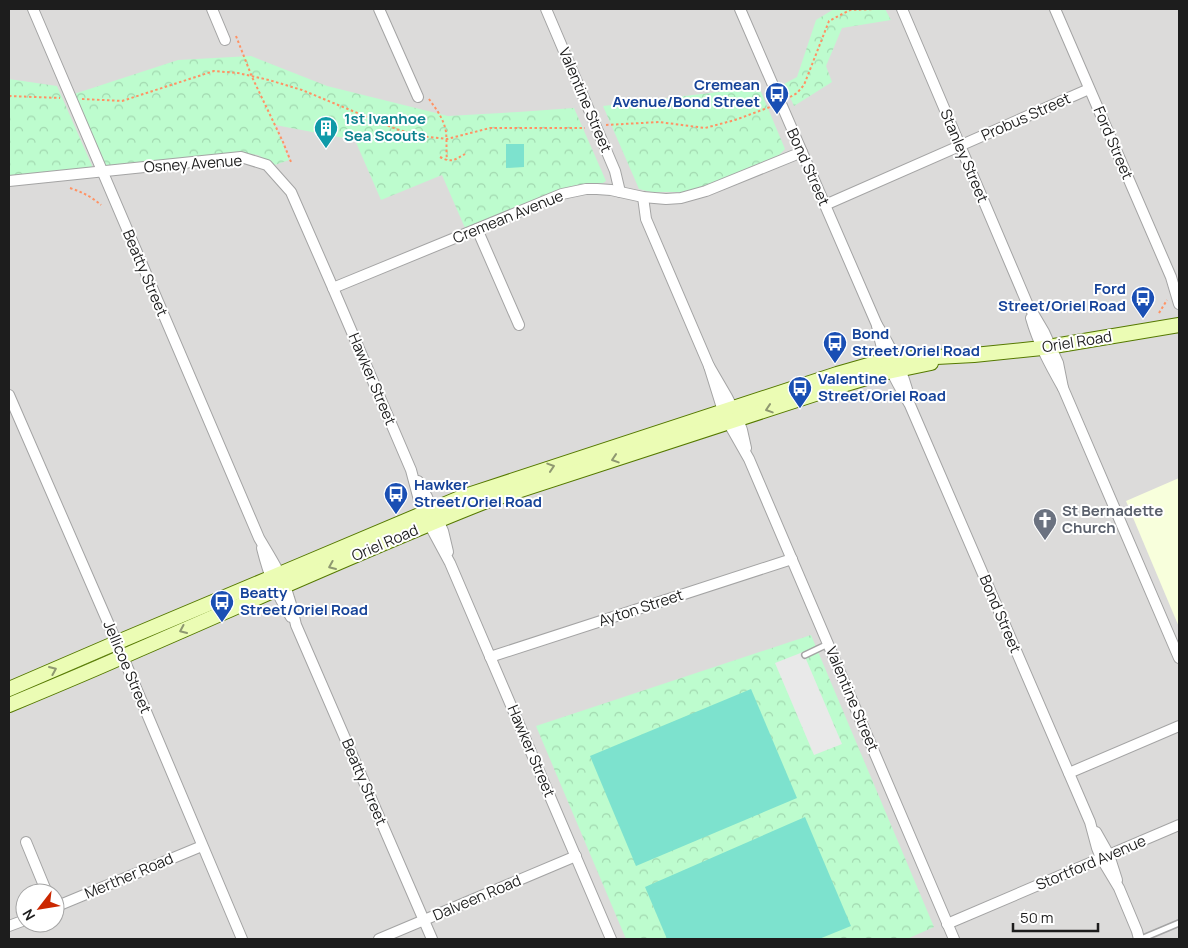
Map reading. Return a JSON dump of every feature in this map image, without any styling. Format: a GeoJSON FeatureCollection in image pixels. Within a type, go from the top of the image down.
{"type":"FeatureCollection","features":[{"type":"Feature","properties":{"kind":"main road","name":"Oriel Road"},"geometry":{"type":"LineString","coordinates":[[9,689],[116,642],[277,582],[431,517],[492,500],[730,415],[846,384],[893,365],[1046,348],[1179,325]]}},
{"type":"Feature","properties":{"kind":"main road","name":"Oriel Road"},"geometry":{"type":"LineString","coordinates":[[9,705],[123,657],[277,582]]}},
{"type":"Feature","properties":{"kind":"street","name":"Beatty Street"},"geometry":{"type":"LineString","coordinates":[[33,9],[277,582],[289,597],[296,625],[432,939]]}},
{"type":"Feature","properties":{"kind":"street"},"geometry":{"type":"LineString","coordinates":[[212,9],[225,40]]}},
{"type":"Feature","properties":{"kind":"street"},"geometry":{"type":"LineString","coordinates":[[380,9],[423,97]]}},
{"type":"Feature","properties":{"kind":"street","name":"Valentine Street"},"geometry":{"type":"LineString","coordinates":[[546,9],[615,171],[620,192]]}},
{"type":"Feature","properties":{"kind":"street","name":"Bond Street"},"geometry":{"type":"LineString","coordinates":[[740,9],[776,104],[802,152],[877,325],[886,340],[893,365],[905,381],[910,406],[1090,822],[1097,848],[1105,856],[1140,939]]}},
{"type":"Feature","properties":{"kind":"street","name":"Stanley Street"},"geometry":{"type":"LineString","coordinates":[[902,9],[1027,303],[1035,333],[1046,348],[1049,364],[1063,388],[1179,658]]}},
{"type":"Feature","properties":{"kind":"street","name":"Ford Street"},"geometry":{"type":"LineString","coordinates":[[1055,9],[1171,277],[1179,304]]}},
{"type":"Feature","properties":{"kind":"street","name":"Probus Street"},"geometry":{"type":"LineString","coordinates":[[825,205],[1089,89]]}},
{"type":"Feature","properties":{"kind":"street","name":"Cremean Avenue"},"geometry":{"type":"LineString","coordinates":[[333,288],[562,194],[592,189],[666,199],[691,196],[802,152]]}},
{"type":"Feature","properties":{"kind":"street","name":"Osney Avenue"},"geometry":{"type":"LineString","coordinates":[[9,180],[241,158],[267,165],[290,192],[333,288]]}},
{"type":"Feature","properties":{"kind":"street","name":"Valentine Street"},"geometry":{"type":"LineString","coordinates":[[643,197],[646,219],[709,366],[718,400],[742,430],[749,459],[954,939]]}},
{"type":"Feature","properties":{"kind":"street"},"geometry":{"type":"LineString","coordinates":[[477,229],[519,325]]}},
{"type":"Feature","properties":{"kind":"street","name":"Ford Street"},"geometry":{"type":"LineString","coordinates":[[1171,277],[1174,294]]}},
{"type":"Feature","properties":{"kind":"street","name":"Hawker Street"},"geometry":{"type":"LineString","coordinates":[[333,288],[410,470],[427,497],[431,517],[443,532],[450,562],[611,939]]}},
{"type":"Feature","properties":{"kind":"street","name":"Jellicoe Street"},"geometry":{"type":"LineString","coordinates":[[9,395],[123,657],[242,939]]}},
{"type":"Feature","properties":{"kind":"street","name":"Ayton Street"},"geometry":{"type":"LineString","coordinates":[[490,657],[792,559]]}},
{"type":"Feature","properties":{"kind":"street"},"geometry":{"type":"LineString","coordinates":[[1069,773],[1179,726]]}},
{"type":"Feature","properties":{"kind":"street","name":"Stortford Avenue"},"geometry":{"type":"LineString","coordinates":[[947,924],[1179,825]]}},
{"type":"Feature","properties":{"kind":"street"},"geometry":{"type":"LineString","coordinates":[[26,842],[43,883]]}},
{"type":"Feature","properties":{"kind":"street","name":"Merther Road"},"geometry":{"type":"LineString","coordinates":[[65,903],[202,846]]}},
{"type":"Feature","properties":{"kind":"street","name":"Dalveen Road"},"geometry":{"type":"LineString","coordinates":[[379,939],[576,856]]}},
{"type":"Feature","properties":{"kind":"lane"},"geometry":{"type":"LineString","coordinates":[[804,655],[828,644]]}},
{"type":"Feature","properties":{"kind":"lane"},"geometry":{"type":"LineString","coordinates":[[1140,939],[1179,923]]}},
{"type":"Feature","properties":{"kind":"path"},"geometry":{"type":"LineString","coordinates":[[9,96],[122,102],[214,71],[238,73],[302,90],[396,129],[419,136],[446,139],[490,128],[585,128],[609,124],[659,122],[705,128],[735,120],[776,104],[797,93],[804,86],[829,21],[850,10],[877,9]]}},
{"type":"Feature","properties":{"kind":"path"},"geometry":{"type":"LineString","coordinates":[[236,36],[252,77],[291,162]]}},
{"type":"Feature","properties":{"kind":"path"},"geometry":{"type":"LineString","coordinates":[[423,97],[442,121],[446,134],[447,160]]}},
{"type":"Feature","properties":{"kind":"path"},"geometry":{"type":"LineString","coordinates":[[440,157],[447,160],[455,160],[465,154]]}},
{"type":"Feature","properties":{"kind":"path"},"geometry":{"type":"LineString","coordinates":[[70,188],[93,198],[102,205]]}},
{"type":"Feature","properties":{"kind":"path"},"geometry":{"type":"LineString","coordinates":[[1159,313],[1174,294]]}},
{"type":"Feature","properties":{"kind":"shaded area"},"geometry":{"type":"Polygon","coordinates":[[[9,9],[1179,9],[1179,939],[9,939],[9,9]]]}},
{"type":"Feature","properties":{"kind":"shaded area"},"geometry":{"type":"Polygon","coordinates":[[[506,144],[524,144],[524,167],[506,168],[506,144]]]}},
{"type":"Feature","properties":{"kind":"shaded area"},"geometry":{"type":"Polygon","coordinates":[[[1179,478],[1179,627],[1126,501],[1179,478]]]}},
{"type":"Feature","properties":{"kind":"shaded area"},"geometry":{"type":"Polygon","coordinates":[[[803,652],[842,744],[814,755],[775,663],[803,652]]]}},
{"type":"Feature","properties":{"kind":"shaded area"},"geometry":{"type":"Polygon","coordinates":[[[751,689],[797,798],[636,866],[590,756],[751,689]]]}},
{"type":"Feature","properties":{"kind":"shaded area"},"geometry":{"type":"Polygon","coordinates":[[[805,817],[851,926],[819,939],[667,939],[645,887],[805,817]]]}},
{"type":"Feature","properties":{"kind":"green space"},"geometry":{"type":"Polygon","coordinates":[[[834,9],[885,9],[891,20],[842,28],[826,66],[832,82],[794,106],[784,84],[797,77],[816,20],[834,9]]]}},
{"type":"Feature","properties":{"kind":"green space"},"geometry":{"type":"Polygon","coordinates":[[[251,56],[327,86],[448,116],[574,108],[606,181],[603,183],[576,185],[552,192],[465,228],[442,175],[381,200],[355,140],[275,125],[289,160],[275,165],[258,155],[238,153],[105,166],[74,94],[178,60],[251,56]]]}},
{"type":"Feature","properties":{"kind":"green space"},"geometry":{"type":"Polygon","coordinates":[[[9,79],[57,86],[93,168],[9,176],[9,79]]]}},
{"type":"Feature","properties":{"kind":"green space"},"geometry":{"type":"Polygon","coordinates":[[[759,87],[785,149],[779,155],[690,192],[651,192],[639,189],[603,106],[759,87]]]}},
{"type":"Feature","properties":{"kind":"green space"},"geometry":{"type":"Polygon","coordinates":[[[811,635],[934,927],[907,939],[626,939],[536,726],[811,635]]]}},
{"type":"Feature","properties":{"kind":"place","name":"Cremean Avenue/Bond Street"},"geometry":{"type":"Point","coordinates":[777,115]}},
{"type":"Feature","properties":{"kind":"place","name":"1st Ivanhoe Sea Scouts"},"geometry":{"type":"Point","coordinates":[326,149]}},
{"type":"Feature","properties":{"kind":"place","name":"Ford Street/Oriel Road"},"geometry":{"type":"Point","coordinates":[1143,319]}},
{"type":"Feature","properties":{"kind":"place","name":"Bond Street/Oriel Road"},"geometry":{"type":"Point","coordinates":[835,364]}},
{"type":"Feature","properties":{"kind":"place","name":"Valentine Street/Oriel Road"},"geometry":{"type":"Point","coordinates":[800,409]}},
{"type":"Feature","properties":{"kind":"place","name":"Hawker Street/Oriel Road"},"geometry":{"type":"Point","coordinates":[396,515]}},
{"type":"Feature","properties":{"kind":"place","name":"St Bernadette Church"},"geometry":{"type":"Point","coordinates":[1045,541]}},
{"type":"Feature","properties":{"kind":"place","name":"Beatty Street/Oriel Road"},"geometry":{"type":"Point","coordinates":[222,623]}}]}
